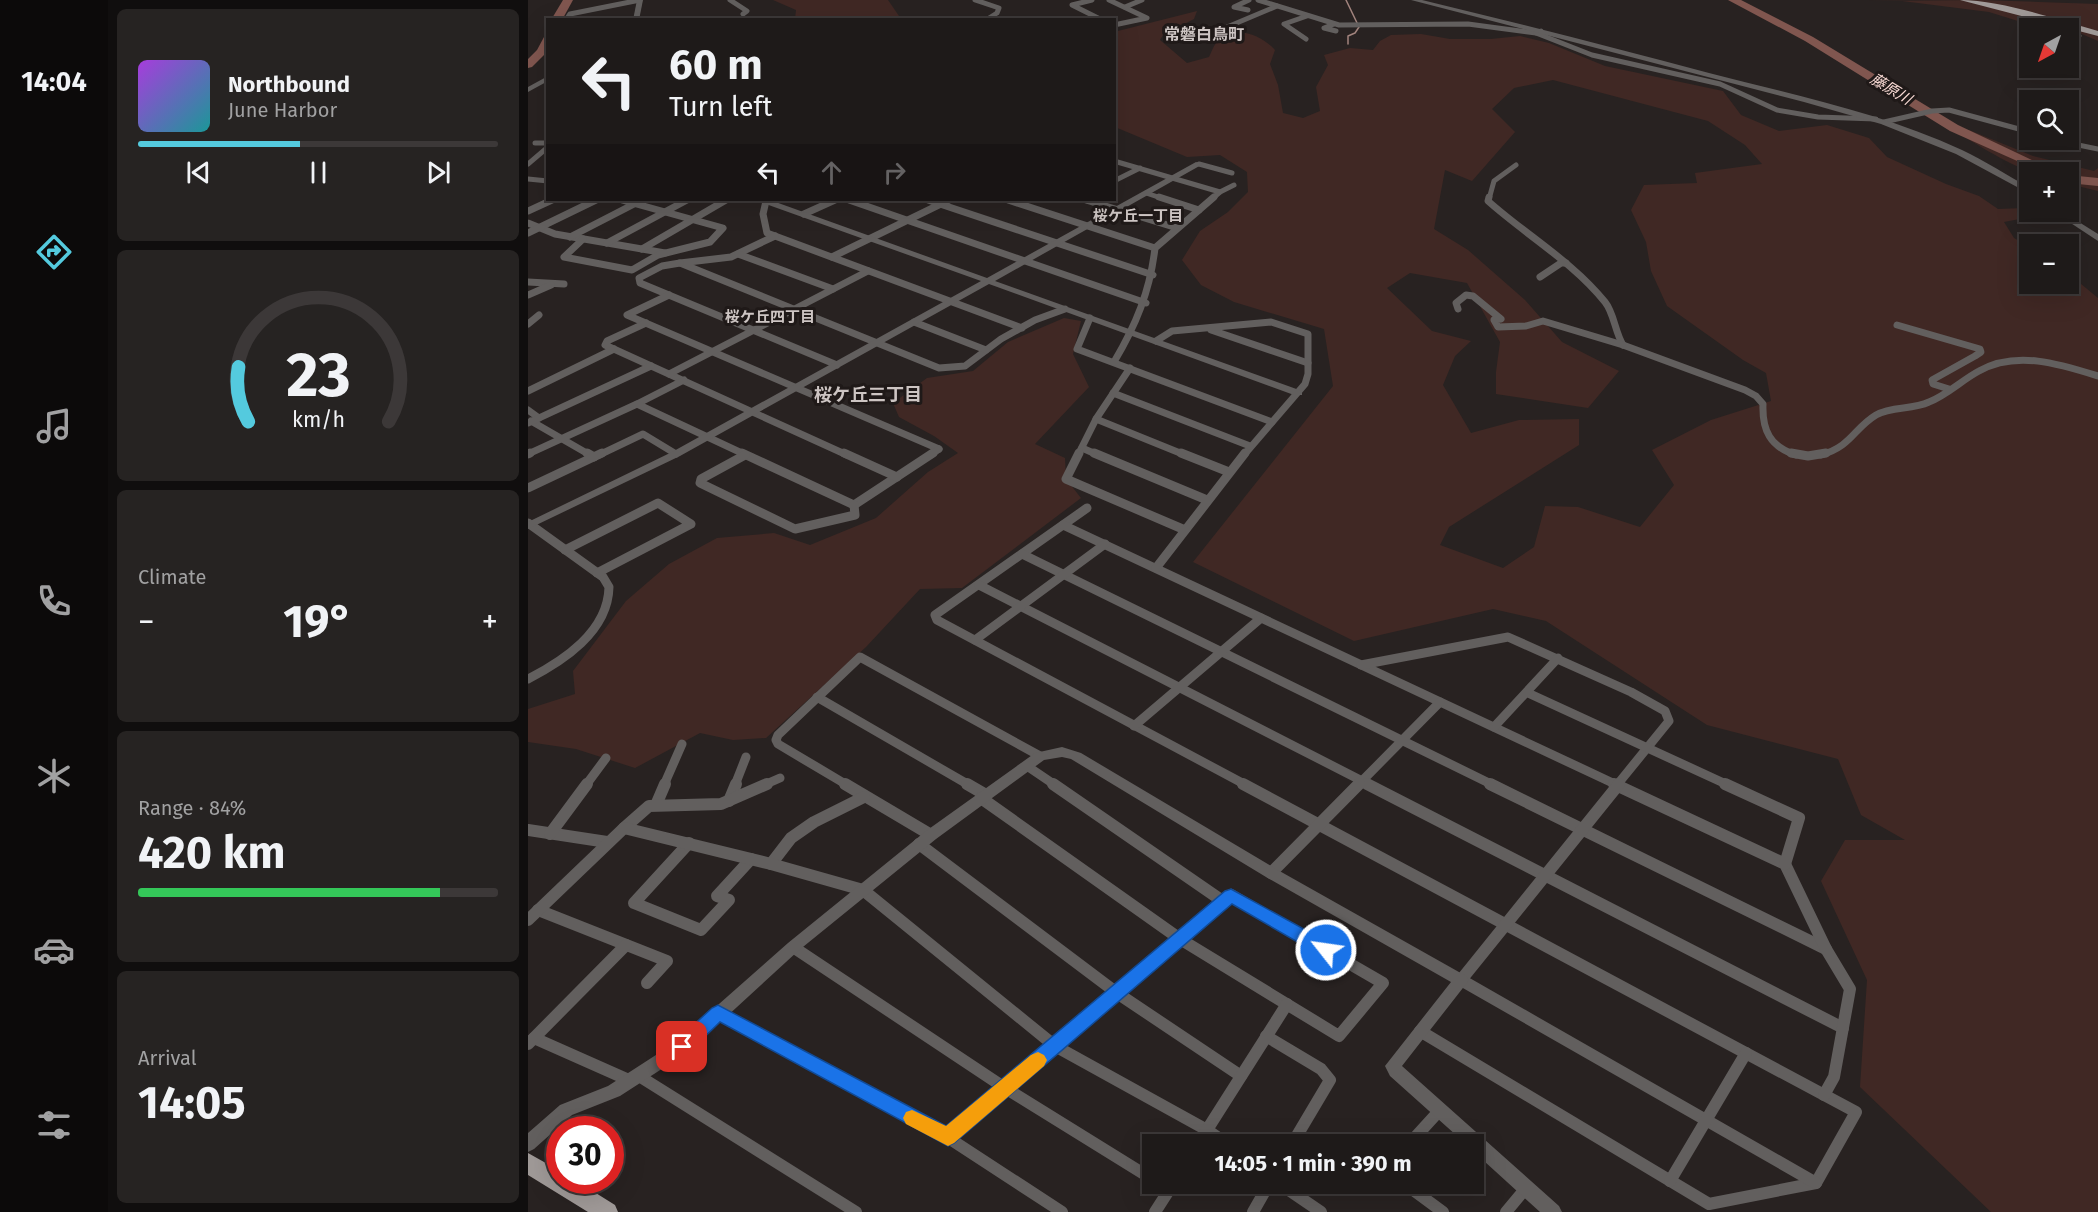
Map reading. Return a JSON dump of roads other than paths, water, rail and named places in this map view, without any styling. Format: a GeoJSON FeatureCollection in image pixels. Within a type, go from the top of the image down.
{"type":"FeatureCollection","features":[{"type":"Feature","properties":{"kind":"main road"},"geometry":{"type":"LineString","coordinates":[[1964,0],[2046,18]]}},
{"type":"Feature","properties":{"kind":"main road"},"geometry":{"type":"LineString","coordinates":[[1977,0],[2056,18],[2098,33]]}},
{"type":"Feature","properties":{"kind":"main road"},"geometry":{"type":"LineString","coordinates":[[2079,28],[2098,33]]}},
{"type":"Feature","properties":{"kind":"main road"},"geometry":{"type":"LineString","coordinates":[[528,1163],[607,1212]]}},
{"type":"Feature","properties":{"kind":"street"},"geometry":{"type":"LineString","coordinates":[[567,18],[570,14],[640,0],[636,18]]}},
{"type":"Feature","properties":{"kind":"street"},"geometry":{"type":"LineString","coordinates":[[730,0],[747,11],[742,14]]}},
{"type":"Feature","properties":{"kind":"street"},"geometry":{"type":"LineString","coordinates":[[975,0],[999,8],[997,13],[989,18]]}},
{"type":"Feature","properties":{"kind":"street"},"geometry":{"type":"LineString","coordinates":[[1092,0],[1072,5],[1098,18]]}},
{"type":"Feature","properties":{"kind":"street"},"geometry":{"type":"LineString","coordinates":[[1108,0],[1147,18],[1116,25]]}},
{"type":"Feature","properties":{"kind":"street"},"geometry":{"type":"LineString","coordinates":[[1125,8],[1142,0]]}},
{"type":"Feature","properties":{"kind":"street"},"geometry":{"type":"LineString","coordinates":[[1248,10],[1234,7],[1249,0]]}},
{"type":"Feature","properties":{"kind":"street"},"geometry":{"type":"LineString","coordinates":[[1262,0],[1334,24],[1359,26],[1468,24],[1539,32],[1592,55],[1720,84],[1777,110],[1818,117],[1876,120]]}},
{"type":"Feature","properties":{"kind":"street"},"geometry":{"type":"LineString","coordinates":[[1414,0],[1884,122],[1966,153],[2019,185]]}},
{"type":"Feature","properties":{"kind":"street"},"geometry":{"type":"LineString","coordinates":[[1220,30],[1276,6]]}},
{"type":"Feature","properties":{"kind":"street"},"geometry":{"type":"LineString","coordinates":[[1306,39],[1284,24],[1307,16]]}},
{"type":"Feature","properties":{"kind":"street"},"geometry":{"type":"LineString","coordinates":[[1334,24],[1324,28],[1336,31]]}},
{"type":"Feature","properties":{"kind":"street"},"geometry":{"type":"LineString","coordinates":[[528,90],[546,79]]}},
{"type":"Feature","properties":{"kind":"street"},"geometry":{"type":"LineString","coordinates":[[1884,122],[1912,114],[1936,111],[1955,112],[2019,129]]}},
{"type":"Feature","properties":{"kind":"street"},"geometry":{"type":"LineString","coordinates":[[535,143],[546,145]]}},
{"type":"Feature","properties":{"kind":"street"},"geometry":{"type":"LineString","coordinates":[[2079,145],[2098,149]]}},
{"type":"Feature","properties":{"kind":"street"},"geometry":{"type":"LineString","coordinates":[[528,164],[546,147]]}},
{"type":"Feature","properties":{"kind":"street"},"geometry":{"type":"LineString","coordinates":[[1116,162],[1220,192]]}},
{"type":"Feature","properties":{"kind":"street"},"geometry":{"type":"LineString","coordinates":[[528,679],[562,661],[585,640],[608,598],[610,589],[607,580],[529,525],[708,437],[1199,164],[1232,173]]}},
{"type":"Feature","properties":{"kind":"street"},"geometry":{"type":"LineString","coordinates":[[1516,165],[1494,181],[1488,201],[1566,263],[1607,304],[1616,334],[1623,345]]}},
{"type":"Feature","properties":{"kind":"street"},"geometry":{"type":"LineString","coordinates":[[1116,180],[1140,168]]}},
{"type":"Feature","properties":{"kind":"street"},"geometry":{"type":"LineString","coordinates":[[528,179],[546,181]]}},
{"type":"Feature","properties":{"kind":"street"},"geometry":{"type":"LineString","coordinates":[[1114,362],[1132,333],[1146,303],[1155,248],[1220,192],[1234,185]]}},
{"type":"Feature","properties":{"kind":"street"},"geometry":{"type":"LineString","coordinates":[[1146,193],[1199,210]]}},
{"type":"Feature","properties":{"kind":"street"},"geometry":{"type":"LineString","coordinates":[[528,211],[550,201]]}},
{"type":"Feature","properties":{"kind":"street"},"geometry":{"type":"LineString","coordinates":[[528,233],[594,201]]}},
{"type":"Feature","properties":{"kind":"street"},"geometry":{"type":"LineString","coordinates":[[583,239],[564,257],[632,270],[646,260],[710,242],[723,228],[626,201]]}},
{"type":"Feature","properties":{"kind":"street"},"geometry":{"type":"LineString","coordinates":[[570,237],[640,201]]}},
{"type":"Feature","properties":{"kind":"street"},"geometry":{"type":"LineString","coordinates":[[607,243],[685,201]]}},
{"type":"Feature","properties":{"kind":"street"},"geometry":{"type":"LineString","coordinates":[[642,249],[724,201]]}},
{"type":"Feature","properties":{"kind":"street"},"geometry":{"type":"LineString","coordinates":[[768,201],[763,214],[767,233],[1022,328]]}},
{"type":"Feature","properties":{"kind":"street"},"geometry":{"type":"LineString","coordinates":[[771,201],[1298,393]]}},
{"type":"Feature","properties":{"kind":"street"},"geometry":{"type":"LineString","coordinates":[[804,214],[833,201]]}},
{"type":"Feature","properties":{"kind":"street"},"geometry":{"type":"LineString","coordinates":[[852,201],[1146,303]]}},
{"type":"Feature","properties":{"kind":"street"},"geometry":{"type":"LineString","coordinates":[[931,201],[1152,276]]}},
{"type":"Feature","properties":{"kind":"street"},"geometry":{"type":"LineString","coordinates":[[832,257],[947,201]]}},
{"type":"Feature","properties":{"kind":"street"},"geometry":{"type":"LineString","coordinates":[[1011,201],[1155,248]]}},
{"type":"Feature","properties":{"kind":"street"},"geometry":{"type":"LineString","coordinates":[[1089,201],[1177,228]]}},
{"type":"Feature","properties":{"kind":"street"},"geometry":{"type":"LineString","coordinates":[[2073,222],[2098,238]]}},
{"type":"Feature","properties":{"kind":"street"},"geometry":{"type":"LineString","coordinates":[[528,223],[570,237],[667,253]]}},
{"type":"Feature","properties":{"kind":"street"},"geometry":{"type":"LineString","coordinates":[[775,236],[731,257],[662,266],[639,278],[640,283],[837,364]]}},
{"type":"Feature","properties":{"kind":"street"},"geometry":{"type":"LineString","coordinates":[[738,254],[832,289]]}},
{"type":"Feature","properties":{"kind":"street"},"geometry":{"type":"LineString","coordinates":[[680,263],[939,368],[965,366],[1001,339],[1035,320],[1065,309]]}},
{"type":"Feature","properties":{"kind":"street"},"geometry":{"type":"LineString","coordinates":[[1540,277],[1561,263],[1566,263]]}},
{"type":"Feature","properties":{"kind":"street"},"geometry":{"type":"LineString","coordinates":[[669,374],[868,271]]}},
{"type":"Feature","properties":{"kind":"street"},"geometry":{"type":"LineString","coordinates":[[528,282],[564,284]]}},
{"type":"Feature","properties":{"kind":"street"},"geometry":{"type":"LineString","coordinates":[[528,295],[556,284]]}},
{"type":"Feature","properties":{"kind":"street"},"geometry":{"type":"LineString","coordinates":[[669,295],[627,315],[939,449],[854,505]]}},
{"type":"Feature","properties":{"kind":"street"},"geometry":{"type":"LineString","coordinates":[[1458,309],[1456,303],[1466,295],[1473,296],[1501,319],[1494,320],[1498,327],[1526,326],[1543,321],[1623,345],[1745,390],[1756,396],[1762,404],[1760,420],[1776,448],[1786,453],[1820,454],[1838,449],[1877,414],[1924,404],[1987,366],[2007,360],[2045,364],[2098,376]]}},
{"type":"Feature","properties":{"kind":"street"},"geometry":{"type":"LineString","coordinates":[[528,324],[538,315]]}},
{"type":"Feature","properties":{"kind":"street"},"geometry":{"type":"LineString","coordinates":[[1090,318],[1077,348],[1272,422]]}},
{"type":"Feature","properties":{"kind":"street"},"geometry":{"type":"LineString","coordinates":[[914,321],[986,350]]}},
{"type":"Feature","properties":{"kind":"street"},"geometry":{"type":"LineString","coordinates":[[1156,342],[1172,332],[1271,322],[1308,334],[1305,384],[1250,446],[1156,568]]}},
{"type":"Feature","properties":{"kind":"street"},"geometry":{"type":"LineString","coordinates":[[646,323],[605,345],[897,477]]}},
{"type":"Feature","properties":{"kind":"street"},"geometry":{"type":"LineString","coordinates":[[1897,325],[1980,349],[1981,352],[1978,355],[1955,365],[1932,380],[1933,384],[1949,389]]}},
{"type":"Feature","properties":{"kind":"street"},"geometry":{"type":"LineString","coordinates":[[1207,328],[1308,363]]}},
{"type":"Feature","properties":{"kind":"street"},"geometry":{"type":"LineString","coordinates":[[528,391],[614,349]]}},
{"type":"Feature","properties":{"kind":"street"},"geometry":{"type":"LineString","coordinates":[[533,420],[651,366]]}},
{"type":"Feature","properties":{"kind":"street"},"geometry":{"type":"LineString","coordinates":[[1130,368],[1096,419],[1066,479],[1185,530]]}},
{"type":"Feature","properties":{"kind":"street"},"geometry":{"type":"LineString","coordinates":[[528,454],[638,404],[684,380]]}},
{"type":"Feature","properties":{"kind":"street"},"geometry":{"type":"LineString","coordinates":[[1113,393],[1250,446]]}},
{"type":"Feature","properties":{"kind":"street"},"geometry":{"type":"LineString","coordinates":[[638,404],[854,505]]}},
{"type":"Feature","properties":{"kind":"street"},"geometry":{"type":"LineString","coordinates":[[528,410],[533,420],[594,457]]}},
{"type":"Feature","properties":{"kind":"street"},"geometry":{"type":"LineString","coordinates":[[1096,419],[1229,472]]}},
{"type":"Feature","properties":{"kind":"street"},"geometry":{"type":"LineString","coordinates":[[528,488],[643,434],[676,454]]}},
{"type":"Feature","properties":{"kind":"street"},"geometry":{"type":"LineString","coordinates":[[1082,448],[1207,500]]}},
{"type":"Feature","properties":{"kind":"street"},"geometry":{"type":"LineString","coordinates":[[745,455],[701,479],[700,483],[795,529],[855,515],[854,505]]}},
{"type":"Feature","properties":{"kind":"street"},"geometry":{"type":"LineString","coordinates":[[565,550],[658,503],[691,524],[597,573]]}},
{"type":"Feature","properties":{"kind":"street"},"geometry":{"type":"LineString","coordinates":[[1087,508],[935,615],[937,620],[1856,1112],[1816,1183],[1709,1204],[1420,1030]]}},
{"type":"Feature","properties":{"kind":"street"},"geometry":{"type":"LineString","coordinates":[[1063,525],[1785,864],[1826,949],[1850,989],[1834,1077],[1824,1095]]}},
{"type":"Feature","properties":{"kind":"street"},"geometry":{"type":"LineString","coordinates":[[975,640],[1105,544]]}},
{"type":"Feature","properties":{"kind":"street"},"geometry":{"type":"LineString","coordinates":[[1022,554],[1826,949]]}},
{"type":"Feature","properties":{"kind":"street"},"geometry":{"type":"LineString","coordinates":[[979,585],[1843,1028]]}},
{"type":"Feature","properties":{"kind":"street"},"geometry":{"type":"LineString","coordinates":[[1134,726],[1261,618]]}},
{"type":"Feature","properties":{"kind":"street"},"geometry":{"type":"LineString","coordinates":[[1361,665],[1508,637],[1631,692],[1665,711],[1669,721],[1393,1066],[1553,1212]]}},
{"type":"Feature","properties":{"kind":"street"},"geometry":{"type":"LineString","coordinates":[[1040,756],[860,657],[778,735],[776,740],[778,744],[864,797],[925,839],[1117,993],[1241,1076]]}},
{"type":"Feature","properties":{"kind":"street"},"geometry":{"type":"LineString","coordinates":[[1494,727],[1528,693],[1558,658]]}},
{"type":"Feature","properties":{"kind":"street"},"geometry":{"type":"LineString","coordinates":[[1528,693],[1799,818],[1785,864]]}},
{"type":"Feature","properties":{"kind":"street"},"geometry":{"type":"LineString","coordinates":[[817,698],[983,796],[1180,939],[1339,1036],[1383,983],[1231,895],[1224,902],[1180,939],[1055,1046],[1005,1088],[948,1137]]}},
{"type":"Feature","properties":{"kind":"street"},"geometry":{"type":"LineString","coordinates":[[1271,873],[1440,702]]}},
{"type":"Feature","properties":{"kind":"street"},"geometry":{"type":"LineString","coordinates":[[656,804],[682,744]]}},
{"type":"Feature","properties":{"kind":"street"},"geometry":{"type":"LineString","coordinates":[[528,1144],[566,1110],[598,1098],[635,1078],[682,1047],[793,947],[925,839],[1040,756],[1062,752],[1076,756],[1271,873],[1816,1183]]}},
{"type":"Feature","properties":{"kind":"street"},"geometry":{"type":"LineString","coordinates":[[729,801],[746,757]]}},
{"type":"Feature","properties":{"kind":"street"},"geometry":{"type":"LineString","coordinates":[[550,834],[606,758]]}},
{"type":"Feature","properties":{"kind":"street"},"geometry":{"type":"LineString","coordinates":[[1027,766],[1224,902]]}},
{"type":"Feature","properties":{"kind":"street"},"geometry":{"type":"LineString","coordinates":[[528,920],[607,842],[649,806],[656,804],[721,804],[780,778]]}},
{"type":"Feature","properties":{"kind":"street"},"geometry":{"type":"LineString","coordinates":[[771,864],[791,838],[814,822],[864,797]]}},
{"type":"Feature","properties":{"kind":"street"},"geometry":{"type":"LineString","coordinates":[[624,828],[771,864],[863,890],[1055,1046],[1213,1134]]}},
{"type":"Feature","properties":{"kind":"street"},"geometry":{"type":"LineString","coordinates":[[528,831],[607,842]]}},
{"type":"Feature","properties":{"kind":"street"},"geometry":{"type":"LineString","coordinates":[[689,843],[634,903],[701,930],[729,900],[717,896],[751,859]]}},
{"type":"Feature","properties":{"kind":"street"},"geometry":{"type":"LineString","coordinates":[[538,910],[667,961],[647,983]]}},
{"type":"Feature","properties":{"kind":"street"},"geometry":{"type":"LineString","coordinates":[[626,945],[531,1041],[635,1078],[856,1212]]}},
{"type":"Feature","properties":{"kind":"street"},"geometry":{"type":"LineString","coordinates":[[793,947],[1005,1088],[1142,1173]]}},
{"type":"Feature","properties":{"kind":"street"},"geometry":{"type":"LineString","coordinates":[[1205,1134],[1287,1004]]}},
{"type":"Feature","properties":{"kind":"street"},"geometry":{"type":"LineString","coordinates":[[718,1013],[948,1137],[1062,1212]]}},
{"type":"Feature","properties":{"kind":"street"},"geometry":{"type":"LineString","coordinates":[[1266,1036],[1322,1069],[1330,1080],[1298,1134]]}},
{"type":"Feature","properties":{"kind":"street"},"geometry":{"type":"LineString","coordinates":[[1670,1181],[1746,1053]]}},
{"type":"Feature","properties":{"kind":"street"},"geometry":{"type":"LineString","coordinates":[[1418,1134],[1440,1110]]}},
{"type":"Feature","properties":{"kind":"street"},"geometry":{"type":"LineString","coordinates":[[1506,1212],[1526,1188]]}},
{"type":"Feature","properties":{"kind":"street"},"geometry":{"type":"LineString","coordinates":[[1155,1212],[1164,1194]]}},
{"type":"Feature","properties":{"kind":"street"},"geometry":{"type":"LineString","coordinates":[[1253,1212],[1263,1194]]}},
{"type":"Feature","properties":{"kind":"street"},"geometry":{"type":"LineString","coordinates":[[1295,1194],[1321,1212]]}},
{"type":"Feature","properties":{"kind":"street"},"geometry":{"type":"LineString","coordinates":[[1418,1194],[1443,1212]]}},
{"type":"Feature","properties":{"kind":"waterway"},"geometry":{"type":"LineString","coordinates":[[557,18],[568,0]]}},
{"type":"Feature","properties":{"kind":"waterway"},"geometry":{"type":"LineString","coordinates":[[1346,0],[1359,27],[1355,33],[1348,36],[1348,44]]}},
{"type":"Feature","properties":{"kind":"waterway","name":"藤原川"},"geometry":{"type":"LineString","coordinates":[[1733,0],[1809,39],[1954,128],[2029,162]]}},
{"type":"Feature","properties":{"kind":"waterway"},"geometry":{"type":"LineString","coordinates":[[528,65],[542,51],[546,43]]}},
{"type":"Feature","properties":{"kind":"waterway","name":"藤原川"},"geometry":{"type":"LineString","coordinates":[[2079,182],[2098,182]]}},
{"type":"Feature","properties":{"kind":"district","name":"常磐白鳥町"},"geometry":{"type":"Point","coordinates":[1204,34]}},
{"type":"Feature","properties":{"kind":"district","name":"桜ケ丘一丁目"},"geometry":{"type":"Point","coordinates":[1138,216]}},
{"type":"Feature","properties":{"kind":"district","name":"桜ケ丘四丁目"},"geometry":{"type":"Point","coordinates":[770,317]}},
{"type":"Feature","properties":{"kind":"district","name":"桜ケ丘三丁目"},"geometry":{"type":"Point","coordinates":[868,395]}}]}
